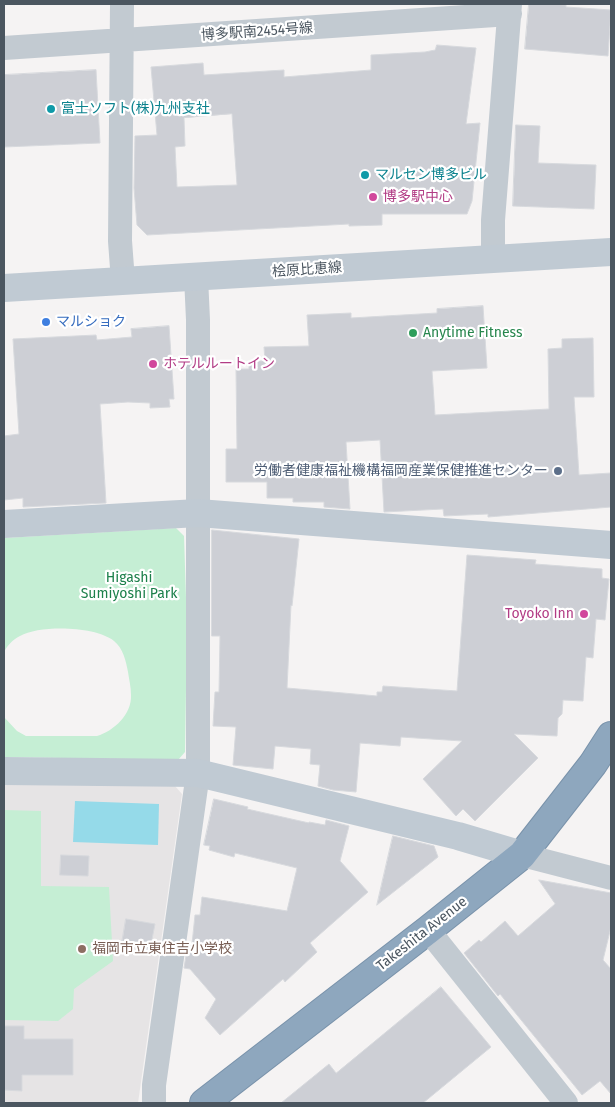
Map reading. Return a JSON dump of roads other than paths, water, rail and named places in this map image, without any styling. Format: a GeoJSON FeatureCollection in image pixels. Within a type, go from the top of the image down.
{"type":"FeatureCollection","features":[{"type":"Feature","properties":{"kind":"highway","name":"Takeshita Avenue"},"geometry":{"type":"LineString","coordinates":[[204,1103],[522,855],[593,764],[611,736]]}},
{"type":"Feature","properties":{"kind":"street"},"geometry":{"type":"LineString","coordinates":[[122,4],[120,241],[123,280]]}},
{"type":"Feature","properties":{"kind":"street"},"geometry":{"type":"LineString","coordinates":[[494,258],[494,220],[510,9]]}},
{"type":"Feature","properties":{"kind":"street","name":"博多駅南2454号線"},"geometry":{"type":"LineString","coordinates":[[4,48],[121,41],[510,9]]}},
{"type":"Feature","properties":{"kind":"street","name":"桧原比恵線"},"geometry":{"type":"LineString","coordinates":[[4,288],[611,252]]}},
{"type":"Feature","properties":{"kind":"street"},"geometry":{"type":"LineString","coordinates":[[154,1103],[155,1076],[198,773],[196,277]]}},
{"type":"Feature","properties":{"kind":"street"},"geometry":{"type":"LineString","coordinates":[[4,524],[198,512],[611,545]]}},
{"type":"Feature","properties":{"kind":"street"},"geometry":{"type":"LineString","coordinates":[[4,770],[198,773],[458,836],[611,878]]}},
{"type":"Feature","properties":{"kind":"street"},"geometry":{"type":"LineString","coordinates":[[428,930],[566,1103]]}},
{"type":"Feature","properties":{"kind":"water"},"geometry":{"type":"Polygon","coordinates":[[[75,801],[159,804],[158,845],[73,842],[75,801]]]}},
{"type":"Feature","properties":{"kind":"place","name":"富士ソフト(株)九州支社"},"geometry":{"type":"Point","coordinates":[51,109]}},
{"type":"Feature","properties":{"kind":"place","name":"マルセン博多ビル"},"geometry":{"type":"Point","coordinates":[365,175]}},
{"type":"Feature","properties":{"kind":"place","name":"博多駅中心"},"geometry":{"type":"Point","coordinates":[373,197]}},
{"type":"Feature","properties":{"kind":"place","name":"マルショク"},"geometry":{"type":"Point","coordinates":[46,322]}},
{"type":"Feature","properties":{"kind":"place","name":"Anytime Fitness"},"geometry":{"type":"Point","coordinates":[413,333]}},
{"type":"Feature","properties":{"kind":"place","name":"ホテルルートイン"},"geometry":{"type":"Point","coordinates":[153,364]}},
{"type":"Feature","properties":{"kind":"place","name":"労働者健康福祉機構福岡産業保健推進センター"},"geometry":{"type":"Point","coordinates":[558,471]}},
{"type":"Feature","properties":{"kind":"place","name":"Toyoko Inn"},"geometry":{"type":"Point","coordinates":[584,614]}},
{"type":"Feature","properties":{"kind":"place","name":"福岡市立東住吉小学校"},"geometry":{"type":"Point","coordinates":[82,949]}},
{"type":"Feature","properties":{"kind":"park label","name":"Higashi Sumiyoshi Park"},"geometry":{"type":"Point","coordinates":[129,586]}}]}
